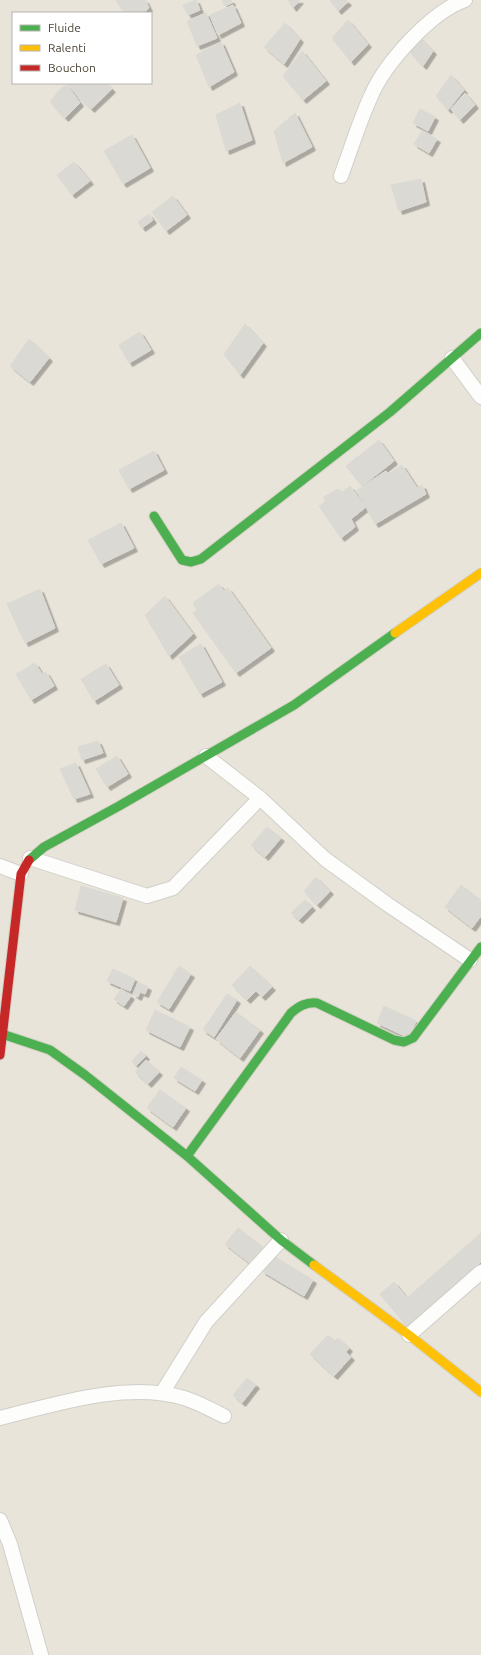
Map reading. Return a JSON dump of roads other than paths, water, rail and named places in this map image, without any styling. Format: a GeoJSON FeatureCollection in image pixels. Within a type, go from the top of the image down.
{"type":"FeatureCollection","features":[{"type":"Feature","properties":{"kind":"street"},"geometry":{"type":"LineString","coordinates":[[342,176],[371,94],[392,61],[424,26],[457,3],[465,0]]}},
{"type":"Feature","properties":{"kind":"street"},"geometry":{"type":"LineString","coordinates":[[154,516],[182,560],[191,562],[201,559],[390,412],[481,333]]}},
{"type":"Feature","properties":{"kind":"street"},"geometry":{"type":"LineString","coordinates":[[452,358],[481,397]]}},
{"type":"Feature","properties":{"kind":"street"},"geometry":{"type":"LineString","coordinates":[[0,1055],[21,874],[30,858],[44,846],[120,806],[294,705],[481,573]]}},
{"type":"Feature","properties":{"kind":"street"},"geometry":{"type":"LineString","coordinates":[[206,756],[260,798],[325,859],[387,904],[470,960]]}},
{"type":"Feature","properties":{"kind":"street"},"geometry":{"type":"LineString","coordinates":[[30,858],[147,896],[158,894],[173,888],[260,798]]}},
{"type":"Feature","properties":{"kind":"street"},"geometry":{"type":"LineString","coordinates":[[0,866],[21,874]]}},
{"type":"Feature","properties":{"kind":"street"},"geometry":{"type":"LineString","coordinates":[[186,1156],[291,1013],[302,1004],[310,1002],[317,1003],[394,1040],[403,1043],[408,1042],[413,1038],[481,947]]}},
{"type":"Feature","properties":{"kind":"street"},"geometry":{"type":"LineString","coordinates":[[2,1034],[50,1050],[85,1075],[186,1156],[281,1240],[409,1335],[481,1392]]}},
{"type":"Feature","properties":{"kind":"street"},"geometry":{"type":"LineString","coordinates":[[162,1393],[206,1322],[281,1240]]}},
{"type":"Feature","properties":{"kind":"street"},"geometry":{"type":"LineString","coordinates":[[409,1335],[481,1272]]}},
{"type":"Feature","properties":{"kind":"street"},"geometry":{"type":"LineString","coordinates":[[0,1418],[53,1405],[95,1397],[131,1393],[162,1393],[186,1398],[224,1416]]}},
{"type":"Feature","properties":{"kind":"street"},"geometry":{"type":"LineString","coordinates":[[0,1520],[10,1544],[41,1655]]}}]}
